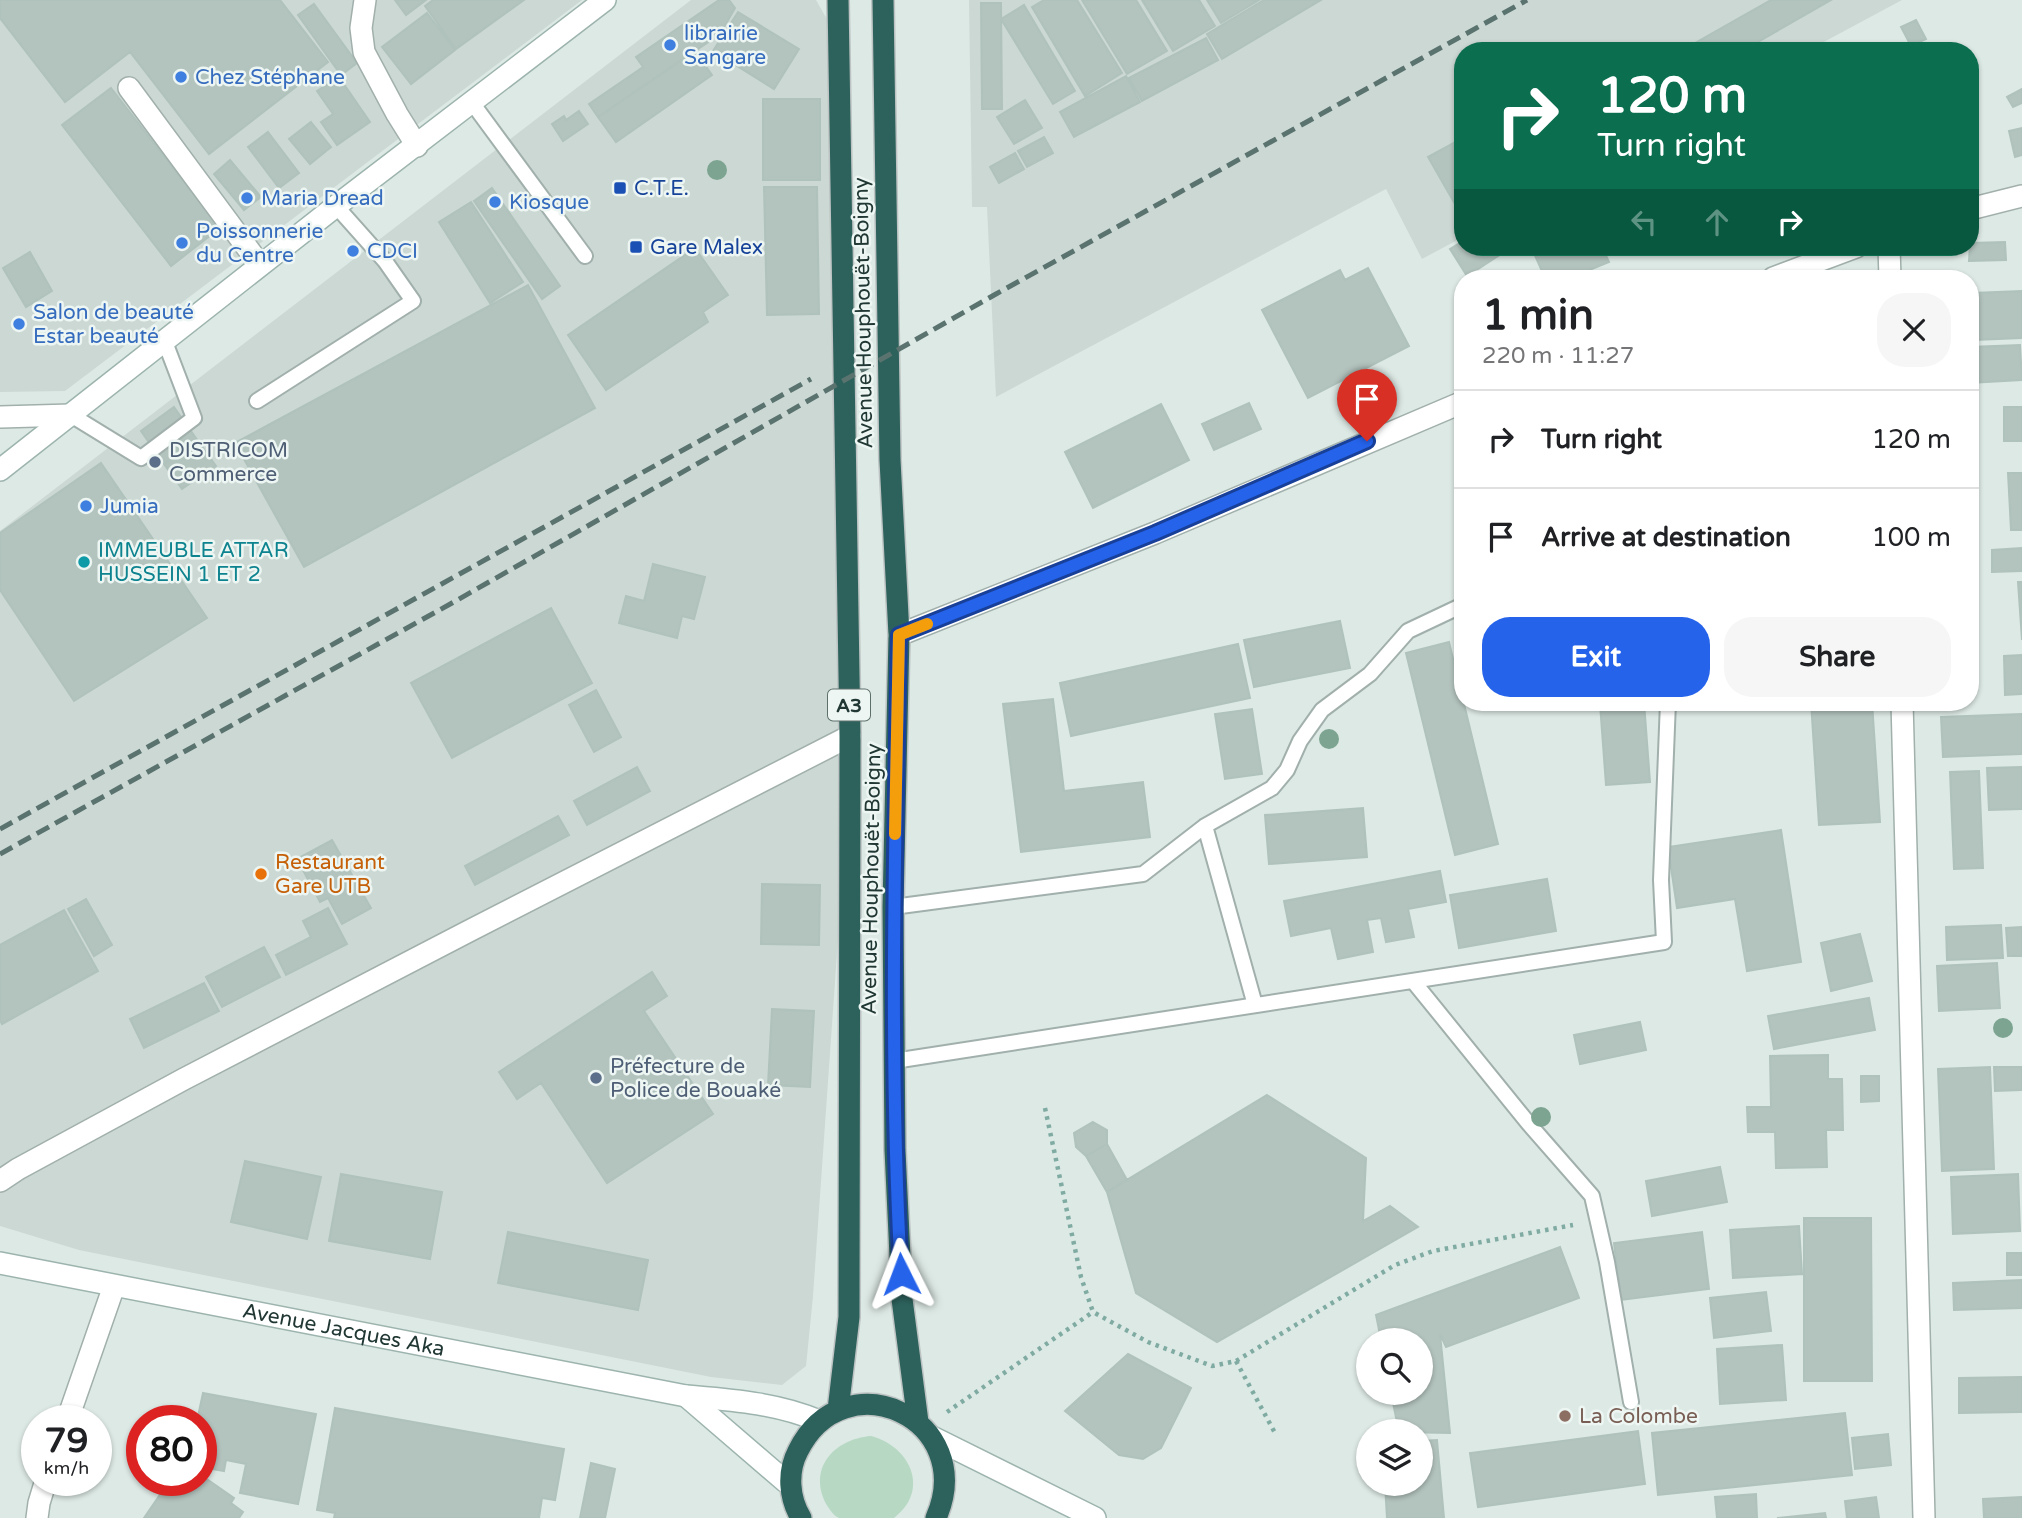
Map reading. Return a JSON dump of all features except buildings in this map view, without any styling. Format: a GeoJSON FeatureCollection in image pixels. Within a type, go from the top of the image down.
{"type":"FeatureCollection","features":[{"type":"Feature","properties":{"kind":"highway","name":"Avenue Houphouët-Boigny"},"geometry":{"type":"LineString","coordinates":[[838,0],[850,736],[849,1317],[838,1410]]}},
{"type":"Feature","properties":{"kind":"highway","name":"Avenue Houphouët-Boigny"},"geometry":{"type":"LineString","coordinates":[[883,0],[890,460],[899,635],[893,907],[895,1150],[902,1299],[925,1429],[942,1458],[945,1479],[943,1502],[936,1518]]}},
{"type":"Feature","properties":{"kind":"highway"},"geometry":{"type":"LineString","coordinates":[[801,1518],[796,1509],[790,1480],[794,1458],[804,1438],[819,1421],[838,1410],[859,1404],[880,1405],[900,1411],[925,1429]]}},
{"type":"Feature","properties":{"kind":"street"},"geometry":{"type":"LineString","coordinates":[[365,0],[361,29],[363,52],[417,146]]}},
{"type":"Feature","properties":{"kind":"street"},"geometry":{"type":"LineString","coordinates":[[0,470],[260,265],[605,0]]}},
{"type":"Feature","properties":{"kind":"street"},"geometry":{"type":"LineString","coordinates":[[129,88],[260,265]]}},
{"type":"Feature","properties":{"kind":"street"},"geometry":{"type":"LineString","coordinates":[[1979,207],[2022,196]]}},
{"type":"Feature","properties":{"kind":"street"},"geometry":{"type":"LineString","coordinates":[[1794,270],[1832,256]]}},
{"type":"Feature","properties":{"kind":"street"},"geometry":{"type":"LineString","coordinates":[[899,635],[1155,533],[1454,406]]}},
{"type":"Feature","properties":{"kind":"street"},"geometry":{"type":"LineString","coordinates":[[0,417],[71,415]]}},
{"type":"Feature","properties":{"kind":"street"},"geometry":{"type":"LineString","coordinates":[[1902,711],[1924,1518]]}},
{"type":"Feature","properties":{"kind":"street"},"geometry":{"type":"LineString","coordinates":[[0,1181],[209,1066],[850,736]]}},
{"type":"Feature","properties":{"kind":"street","name":"Avenue Jacques Aka"},"geometry":{"type":"LineString","coordinates":[[0,1263],[686,1396],[773,1406],[819,1421]]}},
{"type":"Feature","properties":{"kind":"street"},"geometry":{"type":"LineString","coordinates":[[73,1405],[114,1286]]}},
{"type":"Feature","properties":{"kind":"street","name":"Avenue Jacques Aka"},"geometry":{"type":"LineString","coordinates":[[686,1396],[786,1482],[790,1480]]}},
{"type":"Feature","properties":{"kind":"street"},"geometry":{"type":"LineString","coordinates":[[925,1429],[1095,1518]]}},
{"type":"Feature","properties":{"kind":"street"},"geometry":{"type":"LineString","coordinates":[[37,1518],[41,1496]]}},
{"type":"Feature","properties":{"kind":"lane"},"geometry":{"type":"LineString","coordinates":[[473,104],[585,256]]}},
{"type":"Feature","properties":{"kind":"lane"},"geometry":{"type":"LineString","coordinates":[[257,401],[414,301],[385,261],[336,206]]}},
{"type":"Feature","properties":{"kind":"lane"},"geometry":{"type":"LineString","coordinates":[[71,415],[141,458],[194,418],[165,342]]}},
{"type":"Feature","properties":{"kind":"lane"},"geometry":{"type":"LineString","coordinates":[[893,907],[1143,874],[1205,826],[1272,788],[1287,770],[1300,741],[1322,710],[1370,674],[1408,631],[1454,609]]}},
{"type":"Feature","properties":{"kind":"lane"},"geometry":{"type":"LineString","coordinates":[[894,1061],[1664,942],[1661,880],[1668,711]]}},
{"type":"Feature","properties":{"kind":"lane"},"geometry":{"type":"LineString","coordinates":[[1205,826],[1255,1005]]}},
{"type":"Feature","properties":{"kind":"lane"},"geometry":{"type":"LineString","coordinates":[[1413,981],[1529,1124],[1592,1196],[1631,1402]]}},
{"type":"Feature","properties":{"kind":"path"},"geometry":{"type":"LineString","coordinates":[[1045,1108],[1081,1277],[1093,1312],[1148,1342],[1212,1366],[1236,1361],[1395,1265],[1420,1255],[1598,1220]]}},
{"type":"Feature","properties":{"kind":"path"},"geometry":{"type":"LineString","coordinates":[[925,1429],[1093,1312]]}},
{"type":"Feature","properties":{"kind":"path"},"geometry":{"type":"LineString","coordinates":[[1236,1361],[1275,1433]]}},
{"type":"Feature","properties":{"kind":"shaded area"},"geometry":{"type":"Polygon","coordinates":[[[0,0],[582,0],[65,391],[0,392],[0,0]]]}},
{"type":"Feature","properties":{"kind":"shaded area"},"geometry":{"type":"Polygon","coordinates":[[[691,0],[816,0],[828,21],[844,853],[806,1366],[782,1385],[711,1377],[79,1250],[0,1226],[0,531],[691,0]]]}},
{"type":"Feature","properties":{"kind":"shaded area"},"geometry":{"type":"Polygon","coordinates":[[[969,0],[1902,0],[1824,42],[1454,42],[1454,242],[1422,259],[1386,189],[996,397],[987,207],[972,207],[969,0]]]}},
{"type":"Feature","properties":{"kind":"green space"},"geometry":{"type":"Polygon","coordinates":[[[871,1436],[885,1441],[905,1459],[911,1470],[912,1495],[894,1518],[839,1518],[828,1507],[822,1493],[822,1469],[827,1459],[845,1443],[871,1436]]]}},
{"type":"Feature","properties":{"kind":"railway"},"geometry":{"type":"LineString","coordinates":[[0,854],[452,603],[996,294],[1527,0]]}},
{"type":"Feature","properties":{"kind":"railway"},"geometry":{"type":"LineString","coordinates":[[0,829],[811,379]]}},
{"type":"Feature","properties":{"kind":"slow traffic"},"geometry":{"type":"LineString","coordinates":[[895,834],[899,635],[927,624]]}},
{"type":"Feature","properties":{"kind":"place","name":"librairie Sangare"},"geometry":{"type":"Point","coordinates":[670,45]}},
{"type":"Feature","properties":{"kind":"place","name":"Chez Stéphane"},"geometry":{"type":"Point","coordinates":[181,77]}},
{"type":"Feature","properties":{"kind":"place","name":"C.T.E."},"geometry":{"type":"Point","coordinates":[620,188]}},
{"type":"Feature","properties":{"kind":"place","name":"Maria Dread"},"geometry":{"type":"Point","coordinates":[247,198]}},
{"type":"Feature","properties":{"kind":"place","name":"Kiosque"},"geometry":{"type":"Point","coordinates":[495,202]}},
{"type":"Feature","properties":{"kind":"place","name":"Poissonnerie du Centre"},"geometry":{"type":"Point","coordinates":[182,243]}},
{"type":"Feature","properties":{"kind":"place","name":"Gare Malex"},"geometry":{"type":"Point","coordinates":[636,247]}},
{"type":"Feature","properties":{"kind":"place","name":"CDCI"},"geometry":{"type":"Point","coordinates":[353,251]}},
{"type":"Feature","properties":{"kind":"place","name":"Salon de beauté Estar beauté"},"geometry":{"type":"Point","coordinates":[19,324]}},
{"type":"Feature","properties":{"kind":"place","name":"DISTRICOM Commerce"},"geometry":{"type":"Point","coordinates":[155,462]}},
{"type":"Feature","properties":{"kind":"place","name":"Jumia"},"geometry":{"type":"Point","coordinates":[86,506]}},
{"type":"Feature","properties":{"kind":"place","name":"IMMEUBLE ATTAR HUSSEIN 1 ET 2"},"geometry":{"type":"Point","coordinates":[84,562]}},
{"type":"Feature","properties":{"kind":"place","name":"Restaurant Gare UTB"},"geometry":{"type":"Point","coordinates":[261,874]}},
{"type":"Feature","properties":{"kind":"place","name":"Préfecture de Police de Bouaké"},"geometry":{"type":"Point","coordinates":[596,1078]}},
{"type":"Feature","properties":{"kind":"place","name":"La Colombe"},"geometry":{"type":"Point","coordinates":[1565,1416]}},
{"type":"Feature","properties":{"kind":"route"},"geometry":{"type":"LineString","coordinates":[[901,1274],[895,1150],[893,907],[899,635],[1155,533],[1367,441]]}}]}
